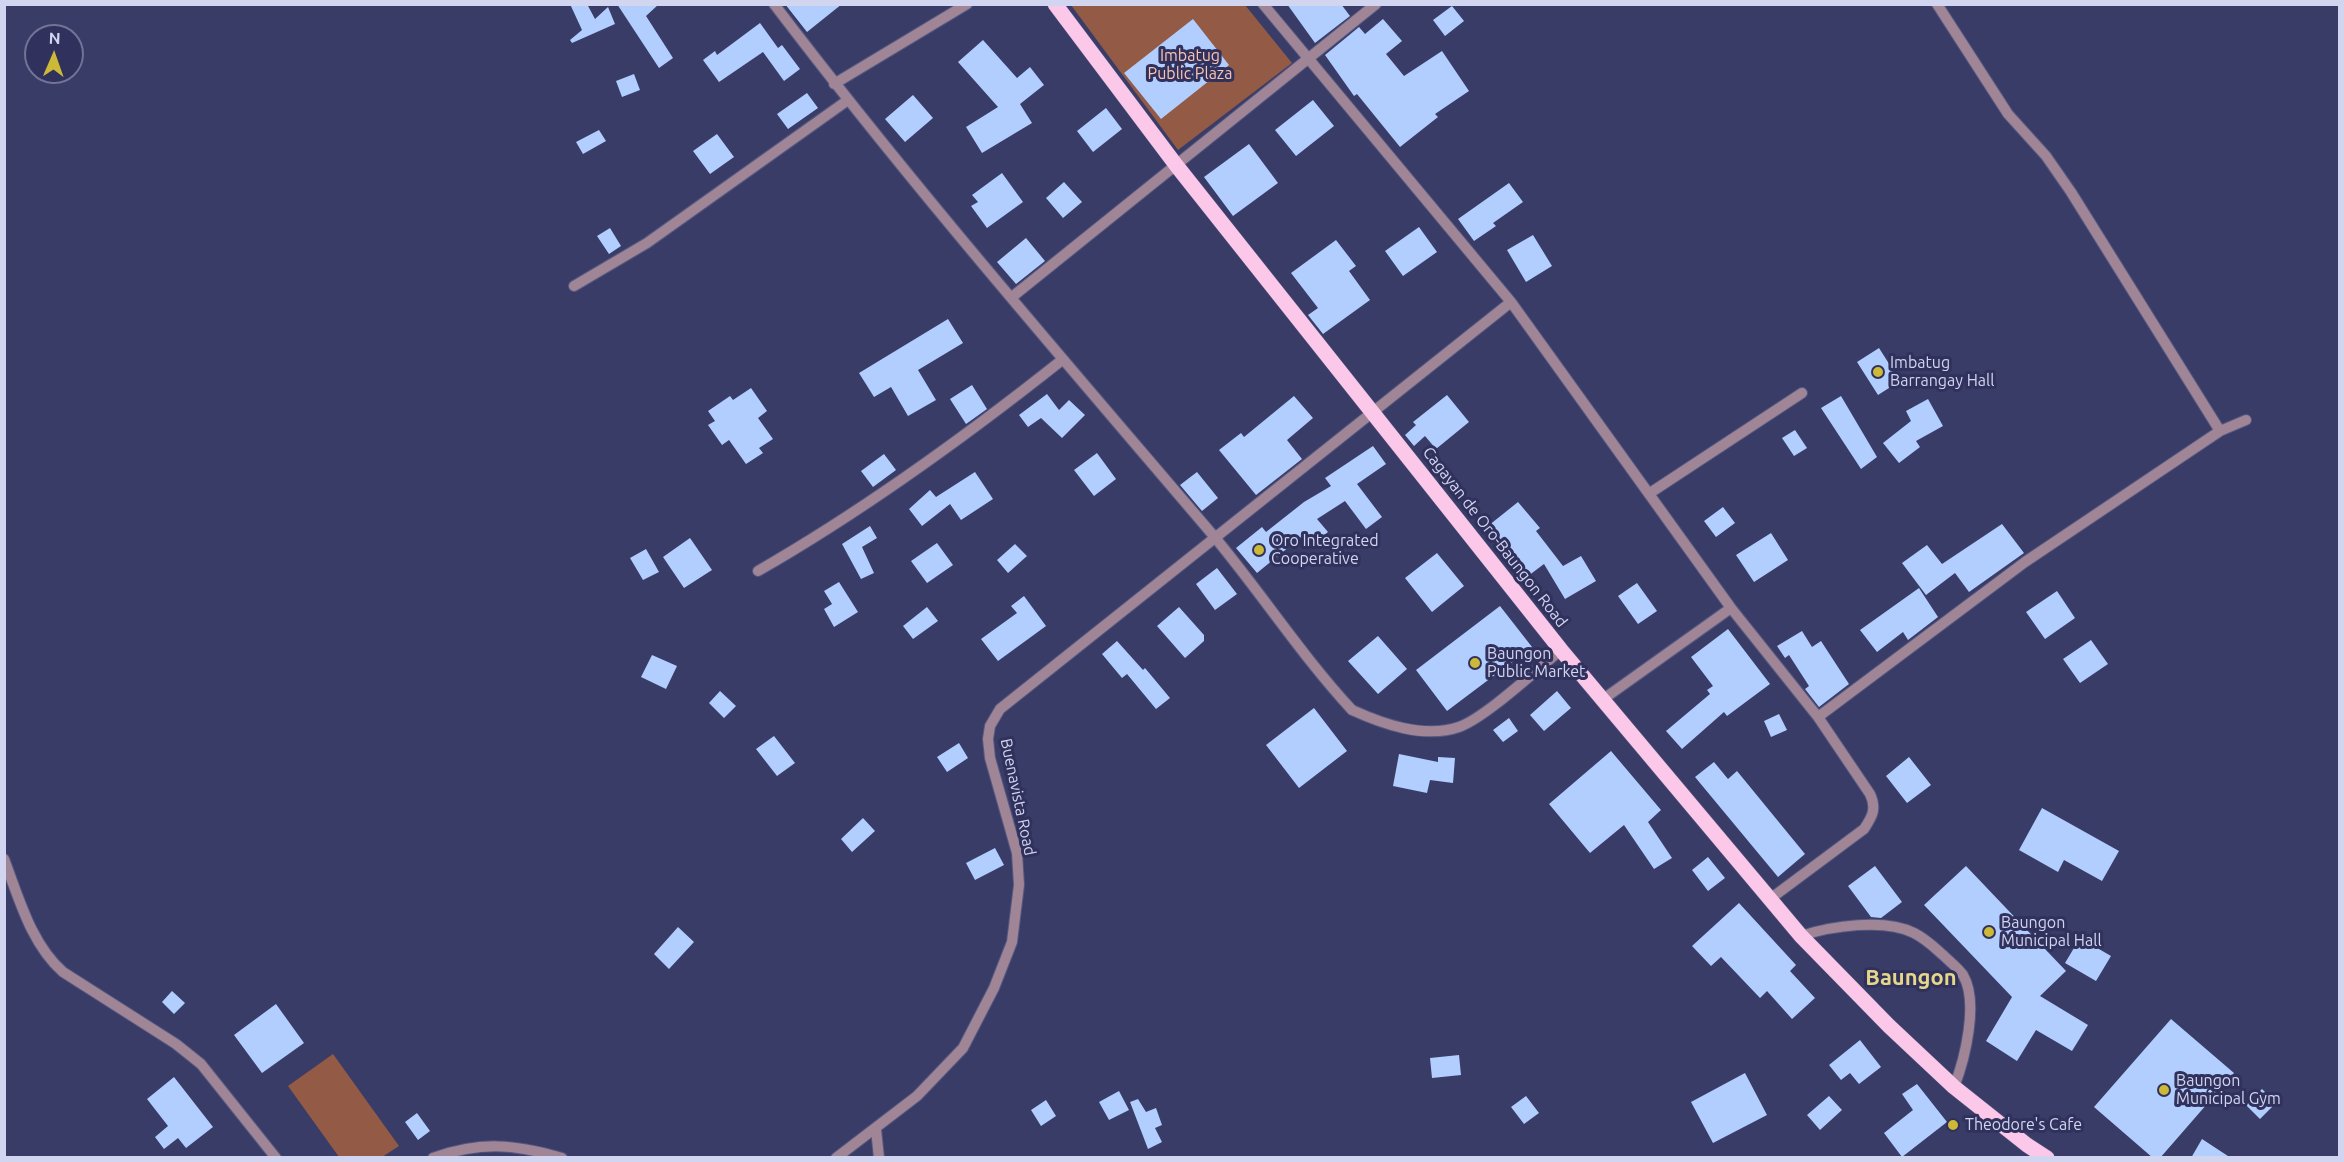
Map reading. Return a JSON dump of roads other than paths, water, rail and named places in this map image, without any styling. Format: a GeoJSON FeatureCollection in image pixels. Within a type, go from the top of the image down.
{"type":"FeatureCollection","features":[{"type":"Feature","properties":{"kind":"main road","name":"Cagayan de Oro-Baungon Road"},"geometry":{"type":"LineString","coordinates":[[1055,4],[1176,165],[1561,650],[1770,899],[1802,936],[1889,1026],[1954,1087],[2027,1145],[2047,1158]]}},
{"type":"Feature","properties":{"kind":"street"},"geometry":{"type":"LineString","coordinates":[[774,4],[834,84],[1062,360],[1214,537],[1352,710],[1379,723],[1425,732],[1459,728],[1484,712],[1561,650]]}},
{"type":"Feature","properties":{"kind":"street"},"geometry":{"type":"LineString","coordinates":[[834,84],[967,4]]}},
{"type":"Feature","properties":{"kind":"street"},"geometry":{"type":"LineString","coordinates":[[1263,4],[1511,302],[1731,608],[1818,717],[1870,794],[1873,802],[1873,816],[1864,829],[1770,899]]}},
{"type":"Feature","properties":{"kind":"street"},"geometry":{"type":"LineString","coordinates":[[1012,297],[1376,4]]}},
{"type":"Feature","properties":{"kind":"street"},"geometry":{"type":"LineString","coordinates":[[1937,4],[2008,114],[2046,156],[2071,192],[2220,431]]}},
{"type":"Feature","properties":{"kind":"street"},"geometry":{"type":"LineString","coordinates":[[574,286],[646,243],[848,100]]}},
{"type":"Feature","properties":{"kind":"street","name":"Buenavista Road"},"geometry":{"type":"LineString","coordinates":[[836,1158],[917,1096],[963,1048],[994,988],[1012,942],[1019,885],[1017,853],[990,758],[988,739],[990,726],[1000,709],[1511,302]]}},
{"type":"Feature","properties":{"kind":"street"},"geometry":{"type":"LineString","coordinates":[[758,571],[821,535],[966,435],[1062,360]]}},
{"type":"Feature","properties":{"kind":"street"},"geometry":{"type":"LineString","coordinates":[[1650,493],[1802,393]]}},
{"type":"Feature","properties":{"kind":"street"},"geometry":{"type":"LineString","coordinates":[[1818,717],[2025,562],[2220,431],[2246,420]]}},
{"type":"Feature","properties":{"kind":"street"},"geometry":{"type":"LineString","coordinates":[[1602,700],[1731,608]]}},
{"type":"Feature","properties":{"kind":"street"},"geometry":{"type":"LineString","coordinates":[[4,859],[34,933],[49,959],[63,972],[176,1044],[201,1064],[276,1158]]}},
{"type":"Feature","properties":{"kind":"street"},"geometry":{"type":"LineString","coordinates":[[1802,936],[1826,927],[1892,927],[1921,937],[1955,967],[1963,975],[1967,988],[1970,1036],[1954,1087]]}},
{"type":"Feature","properties":{"kind":"street"},"geometry":{"type":"LineString","coordinates":[[876,1129],[879,1158]]}},
{"type":"Feature","properties":{"kind":"street"},"geometry":{"type":"LineString","coordinates":[[432,1158],[458,1148],[489,1145],[525,1147],[562,1158]]}},
{"type":"Feature","properties":{"kind":"place","name":"Imbatug Barrangay Hall"},"geometry":{"type":"Point","coordinates":[1878,372]}},
{"type":"Feature","properties":{"kind":"place","name":"Oro Integrated Cooperative"},"geometry":{"type":"Point","coordinates":[1259,550]}},
{"type":"Feature","properties":{"kind":"place","name":"Baungon Public Market"},"geometry":{"type":"Point","coordinates":[1475,663]}},
{"type":"Feature","properties":{"kind":"place","name":"Baungon Municipal Hall"},"geometry":{"type":"Point","coordinates":[1989,932]}},
{"type":"Feature","properties":{"kind":"place","name":"Baungon Municipal Gym"},"geometry":{"type":"Point","coordinates":[2164,1090]}},
{"type":"Feature","properties":{"kind":"place","name":"Theodore's Cafe"},"geometry":{"type":"Point","coordinates":[1953,1125]}},
{"type":"Feature","properties":{"kind":"district","name":"Baungon"},"geometry":{"type":"Point","coordinates":[1911,978]}},
{"type":"Feature","properties":{"kind":"park label","name":"Imbatug Public Plaza"},"geometry":{"type":"Point","coordinates":[1190,65]}}]}
